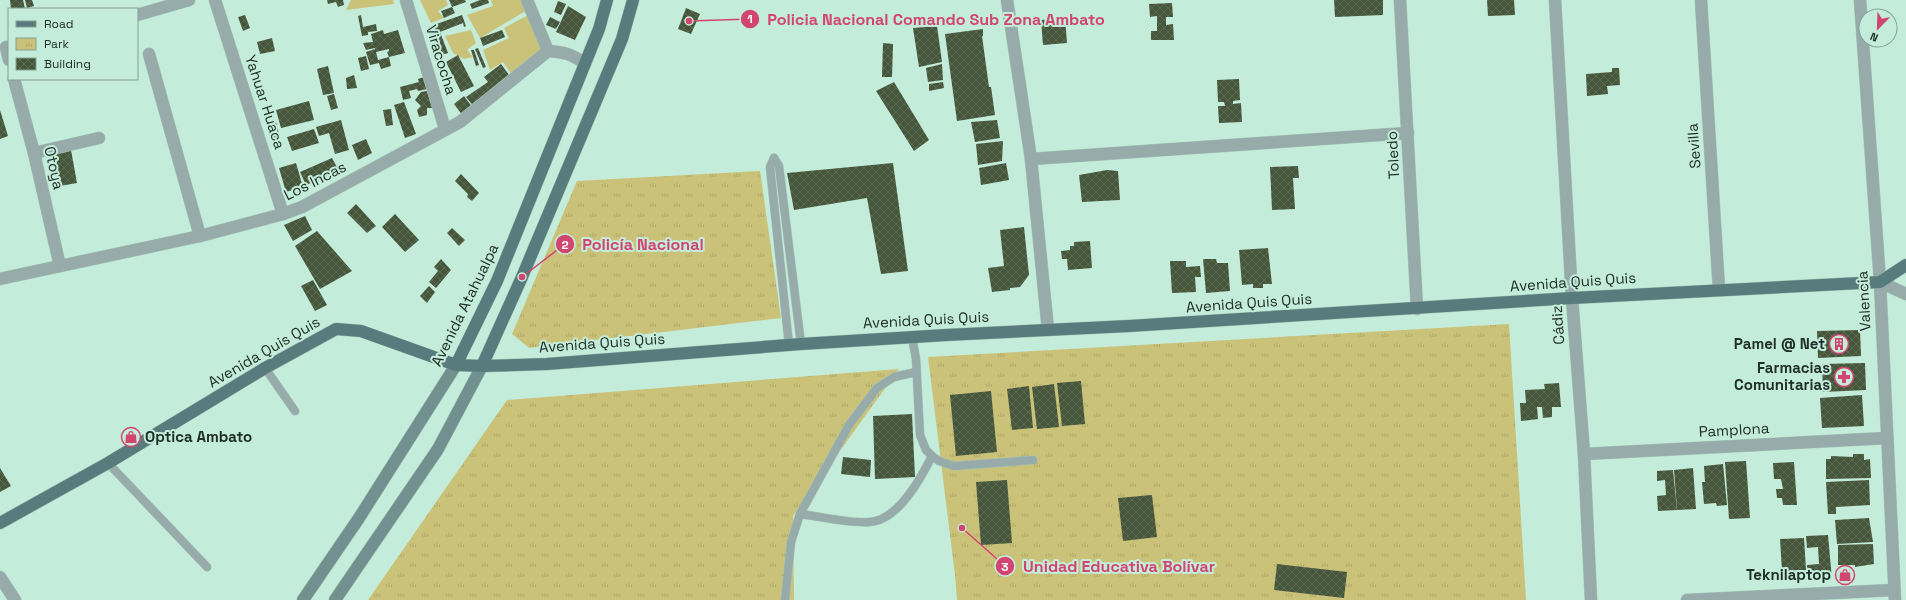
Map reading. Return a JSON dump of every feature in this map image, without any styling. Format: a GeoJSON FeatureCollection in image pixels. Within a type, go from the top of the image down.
{"type":"FeatureCollection","features":[{"type":"Feature","properties":{"kind":"main road","name":"Avenida Atahualpa"},"geometry":{"type":"LineString","coordinates":[[303,600],[359,518],[456,364],[497,281],[599,29],[607,0]]}},
{"type":"Feature","properties":{"kind":"main road"},"geometry":{"type":"LineString","coordinates":[[334,600],[438,449],[482,366],[522,277],[622,39],[633,0]]}},
{"type":"Feature","properties":{"kind":"main road"},"geometry":{"type":"LineString","coordinates":[[1880,282],[1906,264]]}},
{"type":"Feature","properties":{"kind":"main road","name":"Avenida Quis Quis"},"geometry":{"type":"LineString","coordinates":[[0,523],[108,463],[265,368],[336,329],[361,331],[456,364],[482,366],[547,364],[795,344],[1417,309],[1572,298],[1880,282]]}},
{"type":"Feature","properties":{"kind":"street"},"geometry":{"type":"LineString","coordinates":[[138,15],[189,0]]}},
{"type":"Feature","properties":{"kind":"street","name":"Yahuar Huaca"},"geometry":{"type":"LineString","coordinates":[[215,0],[283,214]]}},
{"type":"Feature","properties":{"kind":"street","name":"Viracocha"},"geometry":{"type":"LineString","coordinates":[[406,0],[445,129]]}},
{"type":"Feature","properties":{"kind":"street"},"geometry":{"type":"LineString","coordinates":[[528,0],[548,51],[567,53],[577,57],[585,64]]}},
{"type":"Feature","properties":{"kind":"street"},"geometry":{"type":"LineString","coordinates":[[1007,0],[1031,159],[1048,330]]}},
{"type":"Feature","properties":{"kind":"street","name":"Toledo"},"geometry":{"type":"LineString","coordinates":[[1400,0],[1417,309]]}},
{"type":"Feature","properties":{"kind":"street","name":"Cádiz"},"geometry":{"type":"LineString","coordinates":[[1554,0],[1572,298],[1584,454],[1591,600]]}},
{"type":"Feature","properties":{"kind":"street","name":"Sevilla"},"geometry":{"type":"LineString","coordinates":[[1701,0],[1719,290]]}},
{"type":"Feature","properties":{"kind":"street","name":"Valencia"},"geometry":{"type":"LineString","coordinates":[[1860,0],[1880,282],[1894,595]]}},
{"type":"Feature","properties":{"kind":"street"},"geometry":{"type":"LineString","coordinates":[[5,47],[8,57]]}},
{"type":"Feature","properties":{"kind":"street","name":"Los Incas"},"geometry":{"type":"LineString","coordinates":[[0,279],[200,236],[283,214],[302,207],[460,122],[548,51]]}},
{"type":"Feature","properties":{"kind":"street"},"geometry":{"type":"LineString","coordinates":[[149,54],[200,236]]}},
{"type":"Feature","properties":{"kind":"street","name":"Otoya"},"geometry":{"type":"LineString","coordinates":[[14,80],[34,153],[60,266]]}},
{"type":"Feature","properties":{"kind":"street"},"geometry":{"type":"LineString","coordinates":[[1031,159],[1408,133]]}},
{"type":"Feature","properties":{"kind":"street"},"geometry":{"type":"LineString","coordinates":[[34,153],[99,138]]}},
{"type":"Feature","properties":{"kind":"street"},"geometry":{"type":"LineString","coordinates":[[1880,282],[1906,294]]}},
{"type":"Feature","properties":{"kind":"street","name":"Pamplona"},"geometry":{"type":"LineString","coordinates":[[1584,454],[1887,438]]}},
{"type":"Feature","properties":{"kind":"street"},"geometry":{"type":"LineString","coordinates":[[0,577],[15,600]]}},
{"type":"Feature","properties":{"kind":"street"},"geometry":{"type":"LineString","coordinates":[[1687,600],[1894,595]]}},
{"type":"Feature","properties":{"kind":"lane"},"geometry":{"type":"LineString","coordinates":[[774,158],[780,166],[795,344],[770,167],[774,158]]}},
{"type":"Feature","properties":{"kind":"lane"},"geometry":{"type":"LineString","coordinates":[[912,337],[920,435],[926,450],[939,461],[954,466],[1033,460]]}},
{"type":"Feature","properties":{"kind":"lane"},"geometry":{"type":"LineString","coordinates":[[265,368],[295,411]]}},
{"type":"Feature","properties":{"kind":"lane"},"geometry":{"type":"LineString","coordinates":[[785,600],[792,542],[800,514],[849,424],[878,388],[894,378],[916,372]]}},
{"type":"Feature","properties":{"kind":"lane"},"geometry":{"type":"LineString","coordinates":[[800,514],[862,522],[877,521],[889,514],[907,498],[921,479],[932,456]]}},
{"type":"Feature","properties":{"kind":"lane"},"geometry":{"type":"LineString","coordinates":[[108,463],[207,567]]}},
{"type":"Feature","properties":{"kind":"green space"},"geometry":{"type":"Polygon","coordinates":[[[351,0],[393,0],[394,4],[346,10],[351,0]]]}},
{"type":"Feature","properties":{"kind":"green space"},"geometry":{"type":"Polygon","coordinates":[[[420,0],[446,0],[448,5],[438,11],[444,18],[431,23],[420,0]]]}},
{"type":"Feature","properties":{"kind":"green space"},"geometry":{"type":"Polygon","coordinates":[[[491,0],[525,0],[529,9],[480,38],[467,15],[493,6],[491,0]]]}},
{"type":"Feature","properties":{"kind":"green space"},"geometry":{"type":"Polygon","coordinates":[[[532,13],[548,46],[513,76],[503,62],[490,70],[483,50],[509,38],[504,28],[532,13]]]}},
{"type":"Feature","properties":{"kind":"green space"},"geometry":{"type":"Polygon","coordinates":[[[471,30],[476,43],[467,50],[473,57],[464,59],[453,53],[445,36],[471,30]]]}},
{"type":"Feature","properties":{"kind":"green space"},"geometry":{"type":"Polygon","coordinates":[[[760,171],[781,318],[529,348],[512,334],[577,181],[760,171]]]}},
{"type":"Feature","properties":{"kind":"green space"},"geometry":{"type":"Polygon","coordinates":[[[1509,324],[1526,600],[957,600],[928,357],[1509,324]]]}},
{"type":"Feature","properties":{"kind":"green space"},"geometry":{"type":"Polygon","coordinates":[[[899,369],[793,516],[794,600],[368,600],[507,400],[899,369]]]}},
{"type":"Feature","properties":{"kind":"building"},"geometry":{"type":"Polygon","coordinates":[[[10,0],[23,0],[25,8],[11,8],[10,0]]]}},
{"type":"Feature","properties":{"kind":"building"},"geometry":{"type":"Polygon","coordinates":[[[25,0],[32,0],[34,6],[27,8],[25,0]]]}},
{"type":"Feature","properties":{"kind":"building"},"geometry":{"type":"Polygon","coordinates":[[[327,0],[343,0],[344,5],[338,7],[336,2],[328,4],[327,0]]]}},
{"type":"Feature","properties":{"kind":"building"},"geometry":{"type":"Polygon","coordinates":[[[449,0],[465,0],[466,2],[452,7],[449,0]]]}},
{"type":"Feature","properties":{"kind":"building"},"geometry":{"type":"Polygon","coordinates":[[[480,0],[488,0],[489,3],[472,9],[470,4],[480,0]]]}},
{"type":"Feature","properties":{"kind":"building"},"geometry":{"type":"Polygon","coordinates":[[[1334,0],[1383,0],[1383,15],[1335,17],[1334,0]]]}},
{"type":"Feature","properties":{"kind":"building"},"geometry":{"type":"Polygon","coordinates":[[[1487,0],[1514,0],[1515,15],[1488,16],[1487,0]]]}},
{"type":"Feature","properties":{"kind":"building"},"geometry":{"type":"Polygon","coordinates":[[[558,1],[566,4],[561,15],[554,12],[558,1]]]}},
{"type":"Feature","properties":{"kind":"building"},"geometry":{"type":"Polygon","coordinates":[[[1172,3],[1173,17],[1166,17],[1166,25],[1173,24],[1174,40],[1151,40],[1151,31],[1157,31],[1157,16],[1150,17],[1149,4],[1172,3]]]}},
{"type":"Feature","properties":{"kind":"building"},"geometry":{"type":"Polygon","coordinates":[[[568,6],[586,17],[575,40],[556,32],[568,6]]]}},
{"type":"Feature","properties":{"kind":"building"},"geometry":{"type":"Polygon","coordinates":[[[452,7],[455,13],[444,18],[441,11],[452,7]]]}},
{"type":"Feature","properties":{"kind":"building"},"geometry":{"type":"Polygon","coordinates":[[[686,8],[700,14],[691,34],[678,29],[686,8]]]}},
{"type":"Feature","properties":{"kind":"building"},"geometry":{"type":"Polygon","coordinates":[[[245,15],[250,28],[243,31],[238,17],[245,15]]]}},
{"type":"Feature","properties":{"kind":"building"},"geometry":{"type":"Polygon","coordinates":[[[361,15],[363,27],[376,24],[377,31],[368,32],[368,35],[362,36],[358,16],[361,15]]]}},
{"type":"Feature","properties":{"kind":"building"},"geometry":{"type":"Polygon","coordinates":[[[462,15],[466,26],[464,27],[463,23],[440,32],[448,53],[439,56],[428,27],[462,15]]]}},
{"type":"Feature","properties":{"kind":"building"},"geometry":{"type":"Polygon","coordinates":[[[550,17],[560,22],[556,29],[546,25],[550,17]]]}},
{"type":"Feature","properties":{"kind":"building"},"geometry":{"type":"Polygon","coordinates":[[[1065,18],[1067,43],[1043,45],[1041,20],[1065,18]]]}},
{"type":"Feature","properties":{"kind":"building"},"geometry":{"type":"Polygon","coordinates":[[[937,26],[942,62],[919,67],[913,28],[937,26]]]}},
{"type":"Feature","properties":{"kind":"building"},"geometry":{"type":"Polygon","coordinates":[[[983,29],[982,36],[989,87],[991,87],[995,115],[957,121],[945,34],[983,29]]]}},
{"type":"Feature","properties":{"kind":"building"},"geometry":{"type":"Polygon","coordinates":[[[383,30],[384,34],[398,30],[405,53],[389,57],[391,66],[381,69],[379,63],[370,65],[366,52],[375,48],[366,50],[363,43],[373,42],[371,34],[383,30]],[[389,49],[376,52],[378,60],[389,57],[387,52],[389,49]]]}},
{"type":"Feature","properties":{"kind":"building"},"geometry":{"type":"Polygon","coordinates":[[[502,30],[505,37],[483,46],[480,38],[502,30]]]}},
{"type":"Feature","properties":{"kind":"building"},"geometry":{"type":"Polygon","coordinates":[[[272,38],[275,51],[260,54],[257,42],[272,38]]]}},
{"type":"Feature","properties":{"kind":"building"},"geometry":{"type":"Polygon","coordinates":[[[883,43],[893,44],[892,77],[882,77],[883,43]]]}},
{"type":"Feature","properties":{"kind":"building"},"geometry":{"type":"Polygon","coordinates":[[[478,48],[486,67],[483,68],[475,49],[478,48]]]}},
{"type":"Feature","properties":{"kind":"building"},"geometry":{"type":"Polygon","coordinates":[[[471,50],[474,50],[479,65],[476,66],[471,50]]]}},
{"type":"Feature","properties":{"kind":"building"},"geometry":{"type":"Polygon","coordinates":[[[458,55],[474,86],[461,92],[446,62],[458,55]]]}},
{"type":"Feature","properties":{"kind":"building"},"geometry":{"type":"Polygon","coordinates":[[[366,56],[369,69],[361,71],[358,58],[366,56]]]}},
{"type":"Feature","properties":{"kind":"building"},"geometry":{"type":"Polygon","coordinates":[[[501,64],[512,79],[474,107],[466,97],[488,82],[484,77],[501,64]]]}},
{"type":"Feature","properties":{"kind":"building"},"geometry":{"type":"Polygon","coordinates":[[[942,64],[943,80],[928,82],[926,68],[942,64]]]}},
{"type":"Feature","properties":{"kind":"building"},"geometry":{"type":"Polygon","coordinates":[[[328,66],[334,93],[323,95],[317,69],[328,66]]]}},
{"type":"Feature","properties":{"kind":"building"},"geometry":{"type":"Polygon","coordinates":[[[1612,68],[1619,68],[1620,85],[1607,86],[1608,94],[1587,96],[1586,74],[1612,72],[1612,68]]]}},
{"type":"Feature","properties":{"kind":"building"},"geometry":{"type":"Polygon","coordinates":[[[354,75],[357,88],[347,89],[346,78],[354,75]]]}},
{"type":"Feature","properties":{"kind":"building"},"geometry":{"type":"Polygon","coordinates":[[[424,77],[427,89],[409,91],[411,98],[403,100],[400,87],[419,82],[418,79],[424,77]]]}},
{"type":"Feature","properties":{"kind":"building"},"geometry":{"type":"Polygon","coordinates":[[[1239,79],[1240,100],[1233,101],[1233,104],[1241,103],[1242,122],[1219,123],[1218,106],[1225,106],[1224,102],[1218,102],[1217,80],[1239,79]]]}},
{"type":"Feature","properties":{"kind":"building"},"geometry":{"type":"Polygon","coordinates":[[[894,82],[929,140],[914,151],[876,91],[894,82]]]}},
{"type":"Feature","properties":{"kind":"building"},"geometry":{"type":"Polygon","coordinates":[[[943,82],[944,88],[929,91],[929,84],[943,82]]]}},
{"type":"Feature","properties":{"kind":"building"},"geometry":{"type":"Polygon","coordinates":[[[427,91],[433,108],[427,108],[427,115],[419,117],[417,110],[421,106],[415,100],[421,92],[427,91]]]}},
{"type":"Feature","properties":{"kind":"building"},"geometry":{"type":"Polygon","coordinates":[[[334,94],[338,108],[331,110],[327,96],[334,94]]]}},
{"type":"Feature","properties":{"kind":"building"},"geometry":{"type":"Polygon","coordinates":[[[464,96],[473,108],[463,116],[454,104],[464,96]]]}},
{"type":"Feature","properties":{"kind":"building"},"geometry":{"type":"Polygon","coordinates":[[[309,101],[314,120],[281,128],[276,110],[309,101]]]}},
{"type":"Feature","properties":{"kind":"building"},"geometry":{"type":"Polygon","coordinates":[[[404,102],[416,134],[405,138],[394,105],[404,102]]]}},
{"type":"Feature","properties":{"kind":"building"},"geometry":{"type":"Polygon","coordinates":[[[391,109],[393,125],[386,126],[383,110],[391,109]]]}},
{"type":"Feature","properties":{"kind":"building"},"geometry":{"type":"Polygon","coordinates":[[[0,110],[8,136],[0,139],[0,110]]]}},
{"type":"Feature","properties":{"kind":"building"},"geometry":{"type":"Polygon","coordinates":[[[341,120],[349,150],[335,154],[329,133],[319,136],[316,127],[341,120]]]}},
{"type":"Feature","properties":{"kind":"building"},"geometry":{"type":"Polygon","coordinates":[[[997,120],[1000,138],[975,142],[971,122],[997,120]]]}},
{"type":"Feature","properties":{"kind":"building"},"geometry":{"type":"Polygon","coordinates":[[[276,122],[280,138],[271,140],[267,125],[276,122]]]}},
{"type":"Feature","properties":{"kind":"building"},"geometry":{"type":"Polygon","coordinates":[[[314,129],[319,143],[292,151],[287,137],[314,129]]]}},
{"type":"Feature","properties":{"kind":"building"},"geometry":{"type":"Polygon","coordinates":[[[366,139],[372,153],[358,160],[352,145],[366,139]]]}},
{"type":"Feature","properties":{"kind":"building"},"geometry":{"type":"Polygon","coordinates":[[[1003,141],[1002,161],[978,165],[976,144],[1003,141]]]}},
{"type":"Feature","properties":{"kind":"building"},"geometry":{"type":"Polygon","coordinates":[[[71,150],[77,183],[60,186],[54,153],[71,150]]]}},
{"type":"Feature","properties":{"kind":"building"},"geometry":{"type":"Polygon","coordinates":[[[332,158],[339,171],[306,185],[300,172],[332,158]]]}},
{"type":"Feature","properties":{"kind":"building"},"geometry":{"type":"Polygon","coordinates":[[[296,163],[303,187],[286,192],[279,168],[296,163]]]}},
{"type":"Feature","properties":{"kind":"building"},"geometry":{"type":"Polygon","coordinates":[[[893,163],[908,271],[881,274],[867,198],[794,210],[787,173],[893,163]]]}},
{"type":"Feature","properties":{"kind":"building"},"geometry":{"type":"Polygon","coordinates":[[[1006,163],[1009,180],[981,185],[979,168],[1006,163]]]}},
{"type":"Feature","properties":{"kind":"building"},"geometry":{"type":"Polygon","coordinates":[[[1298,166],[1299,178],[1293,178],[1295,209],[1272,210],[1270,167],[1298,166]]]}},
{"type":"Feature","properties":{"kind":"building"},"geometry":{"type":"Polygon","coordinates":[[[1107,170],[1118,171],[1120,200],[1082,202],[1079,175],[1107,170]]]}},
{"type":"Feature","properties":{"kind":"building"},"geometry":{"type":"Polygon","coordinates":[[[461,174],[479,193],[472,201],[467,197],[468,194],[455,181],[461,174]]]}},
{"type":"Feature","properties":{"kind":"building"},"geometry":{"type":"Polygon","coordinates":[[[356,204],[376,226],[367,233],[347,213],[356,204]]]}},
{"type":"Feature","properties":{"kind":"building"},"geometry":{"type":"Polygon","coordinates":[[[395,214],[419,240],[405,252],[382,227],[395,214]]]}},
{"type":"Feature","properties":{"kind":"building"},"geometry":{"type":"Polygon","coordinates":[[[305,216],[312,230],[293,241],[284,225],[305,216]]]}},
{"type":"Feature","properties":{"kind":"building"},"geometry":{"type":"Polygon","coordinates":[[[1024,227],[1029,275],[1020,287],[992,292],[988,268],[1004,266],[1000,230],[1024,227]]]}},
{"type":"Feature","properties":{"kind":"building"},"geometry":{"type":"Polygon","coordinates":[[[452,228],[465,240],[459,246],[447,233],[452,228]]]}},
{"type":"Feature","properties":{"kind":"building"},"geometry":{"type":"Polygon","coordinates":[[[317,231],[352,271],[320,289],[295,246],[317,231]]]}},
{"type":"Feature","properties":{"kind":"building"},"geometry":{"type":"Polygon","coordinates":[[[1090,241],[1092,268],[1068,270],[1067,259],[1062,259],[1061,251],[1070,250],[1070,246],[1074,246],[1074,242],[1090,241]]]}},
{"type":"Feature","properties":{"kind":"building"},"geometry":{"type":"Polygon","coordinates":[[[1268,248],[1272,284],[1263,284],[1263,288],[1253,288],[1253,284],[1242,285],[1239,250],[1268,248]]]}},
{"type":"Feature","properties":{"kind":"building"},"geometry":{"type":"Polygon","coordinates":[[[441,259],[451,270],[436,288],[429,282],[438,271],[434,267],[441,259]]]}},
{"type":"Feature","properties":{"kind":"building"},"geometry":{"type":"Polygon","coordinates":[[[1203,259],[1216,259],[1217,263],[1228,263],[1230,291],[1206,293],[1203,259]]]}},
{"type":"Feature","properties":{"kind":"building"},"geometry":{"type":"Polygon","coordinates":[[[1170,261],[1186,261],[1186,267],[1200,266],[1201,277],[1195,277],[1196,292],[1172,293],[1170,261]]]}},
{"type":"Feature","properties":{"kind":"building"},"geometry":{"type":"Polygon","coordinates":[[[313,280],[327,305],[315,311],[301,286],[313,280]]]}},
{"type":"Feature","properties":{"kind":"building"},"geometry":{"type":"Polygon","coordinates":[[[429,286],[435,292],[427,303],[420,296],[429,286]]]}},
{"type":"Feature","properties":{"kind":"building","name":"Pamel @ Net"},"geometry":{"type":"Polygon","coordinates":[[[1860,330],[1861,356],[1818,358],[1817,331],[1860,330]]]}},
{"type":"Feature","properties":{"kind":"building","name":"Farmacias Comunitarias"},"geometry":{"type":"Polygon","coordinates":[[[1865,363],[1866,390],[1823,392],[1822,364],[1865,363]]]}},
{"type":"Feature","properties":{"kind":"building"},"geometry":{"type":"Polygon","coordinates":[[[1081,381],[1085,424],[1062,426],[1057,383],[1081,381]]]}},
{"type":"Feature","properties":{"kind":"building"},"geometry":{"type":"Polygon","coordinates":[[[1559,383],[1561,407],[1552,407],[1552,417],[1543,418],[1542,407],[1537,407],[1538,419],[1521,421],[1520,403],[1526,403],[1525,390],[1545,389],[1544,384],[1559,383]]]}},
{"type":"Feature","properties":{"kind":"building"},"geometry":{"type":"Polygon","coordinates":[[[1054,384],[1059,427],[1037,429],[1032,387],[1054,384]]]}},
{"type":"Feature","properties":{"kind":"building"},"geometry":{"type":"Polygon","coordinates":[[[1029,386],[1033,428],[1012,430],[1007,389],[1029,386]]]}},
{"type":"Feature","properties":{"kind":"building"},"geometry":{"type":"Polygon","coordinates":[[[991,391],[997,452],[956,456],[950,395],[991,391]]]}},
{"type":"Feature","properties":{"kind":"building"},"geometry":{"type":"Polygon","coordinates":[[[1862,395],[1864,426],[1822,428],[1820,398],[1862,395]]]}},
{"type":"Feature","properties":{"kind":"building"},"geometry":{"type":"Polygon","coordinates":[[[912,414],[915,477],[875,479],[873,416],[912,414]]]}},
{"type":"Feature","properties":{"kind":"building"},"geometry":{"type":"Polygon","coordinates":[[[1853,454],[1864,454],[1864,460],[1870,459],[1871,478],[1826,479],[1826,459],[1831,459],[1831,456],[1853,457],[1853,454]]]}},
{"type":"Feature","properties":{"kind":"building"},"geometry":{"type":"Polygon","coordinates":[[[843,457],[871,460],[870,477],[841,474],[843,457]]]}},
{"type":"Feature","properties":{"kind":"building"},"geometry":{"type":"Polygon","coordinates":[[[1746,461],[1750,518],[1729,519],[1725,462],[1746,461]]]}},
{"type":"Feature","properties":{"kind":"building"},"geometry":{"type":"Polygon","coordinates":[[[1794,462],[1797,505],[1783,505],[1782,498],[1777,498],[1776,489],[1783,489],[1781,479],[1774,479],[1773,463],[1794,462]]]}},
{"type":"Feature","properties":{"kind":"building"},"geometry":{"type":"Polygon","coordinates":[[[1723,464],[1727,505],[1717,506],[1716,503],[1704,504],[1702,482],[1705,482],[1704,466],[1723,464]]]}},
{"type":"Feature","properties":{"kind":"building"},"geometry":{"type":"Polygon","coordinates":[[[0,468],[11,486],[0,492],[0,468]]]}},
{"type":"Feature","properties":{"kind":"building"},"geometry":{"type":"Polygon","coordinates":[[[1693,468],[1696,509],[1677,510],[1674,470],[1693,468]]]}},
{"type":"Feature","properties":{"kind":"building"},"geometry":{"type":"Polygon","coordinates":[[[1673,470],[1677,510],[1658,511],[1657,496],[1666,495],[1665,480],[1657,481],[1657,471],[1673,470]]]}},
{"type":"Feature","properties":{"kind":"building"},"geometry":{"type":"Polygon","coordinates":[[[1007,480],[1012,543],[981,545],[976,482],[1007,480]]]}},
{"type":"Feature","properties":{"kind":"building"},"geometry":{"type":"Polygon","coordinates":[[[1869,480],[1870,505],[1836,507],[1836,514],[1828,514],[1826,482],[1869,480]]]}},
{"type":"Feature","properties":{"kind":"building"},"geometry":{"type":"Polygon","coordinates":[[[1152,495],[1157,537],[1123,541],[1118,498],[1152,495]]]}},
{"type":"Feature","properties":{"kind":"building"},"geometry":{"type":"Polygon","coordinates":[[[1869,518],[1873,542],[1837,544],[1835,520],[1869,518]]]}},
{"type":"Feature","properties":{"kind":"building"},"geometry":{"type":"Polygon","coordinates":[[[1828,535],[1832,579],[1808,581],[1807,565],[1819,564],[1818,547],[1807,548],[1806,536],[1828,535]]]}},
{"type":"Feature","properties":{"kind":"building"},"geometry":{"type":"Polygon","coordinates":[[[1804,538],[1806,570],[1782,571],[1780,539],[1804,538]]]}},
{"type":"Feature","properties":{"kind":"building"},"geometry":{"type":"Polygon","coordinates":[[[1873,544],[1874,564],[1855,567],[1855,565],[1838,565],[1838,545],[1873,544]]]}},
{"type":"Feature","properties":{"kind":"building"},"geometry":{"type":"Polygon","coordinates":[[[1277,564],[1347,572],[1344,598],[1274,590],[1277,564]]]}},
{"type":"Feature","properties":{"kind":"place","name":"Policia Nacional Comando Sub Zona Ambato"},"geometry":{"type":"Point","coordinates":[689,21]}},
{"type":"Feature","properties":{"kind":"place","name":"Policía Nacional"},"geometry":{"type":"Point","coordinates":[522,277]}},
{"type":"Feature","properties":{"kind":"place","name":"Pamel @ Net"},"geometry":{"type":"Point","coordinates":[1839,344]}},
{"type":"Feature","properties":{"kind":"place","name":"Farmacias Comunitarias"},"geometry":{"type":"Point","coordinates":[1844,377]}},
{"type":"Feature","properties":{"kind":"place","name":"Optica Ambato"},"geometry":{"type":"Point","coordinates":[131,437]}},
{"type":"Feature","properties":{"kind":"place","name":"Unidad Educativa Bolívar"},"geometry":{"type":"Point","coordinates":[962,528]}},
{"type":"Feature","properties":{"kind":"place","name":"Teknilaptop"},"geometry":{"type":"Point","coordinates":[1845,575]}}]}
